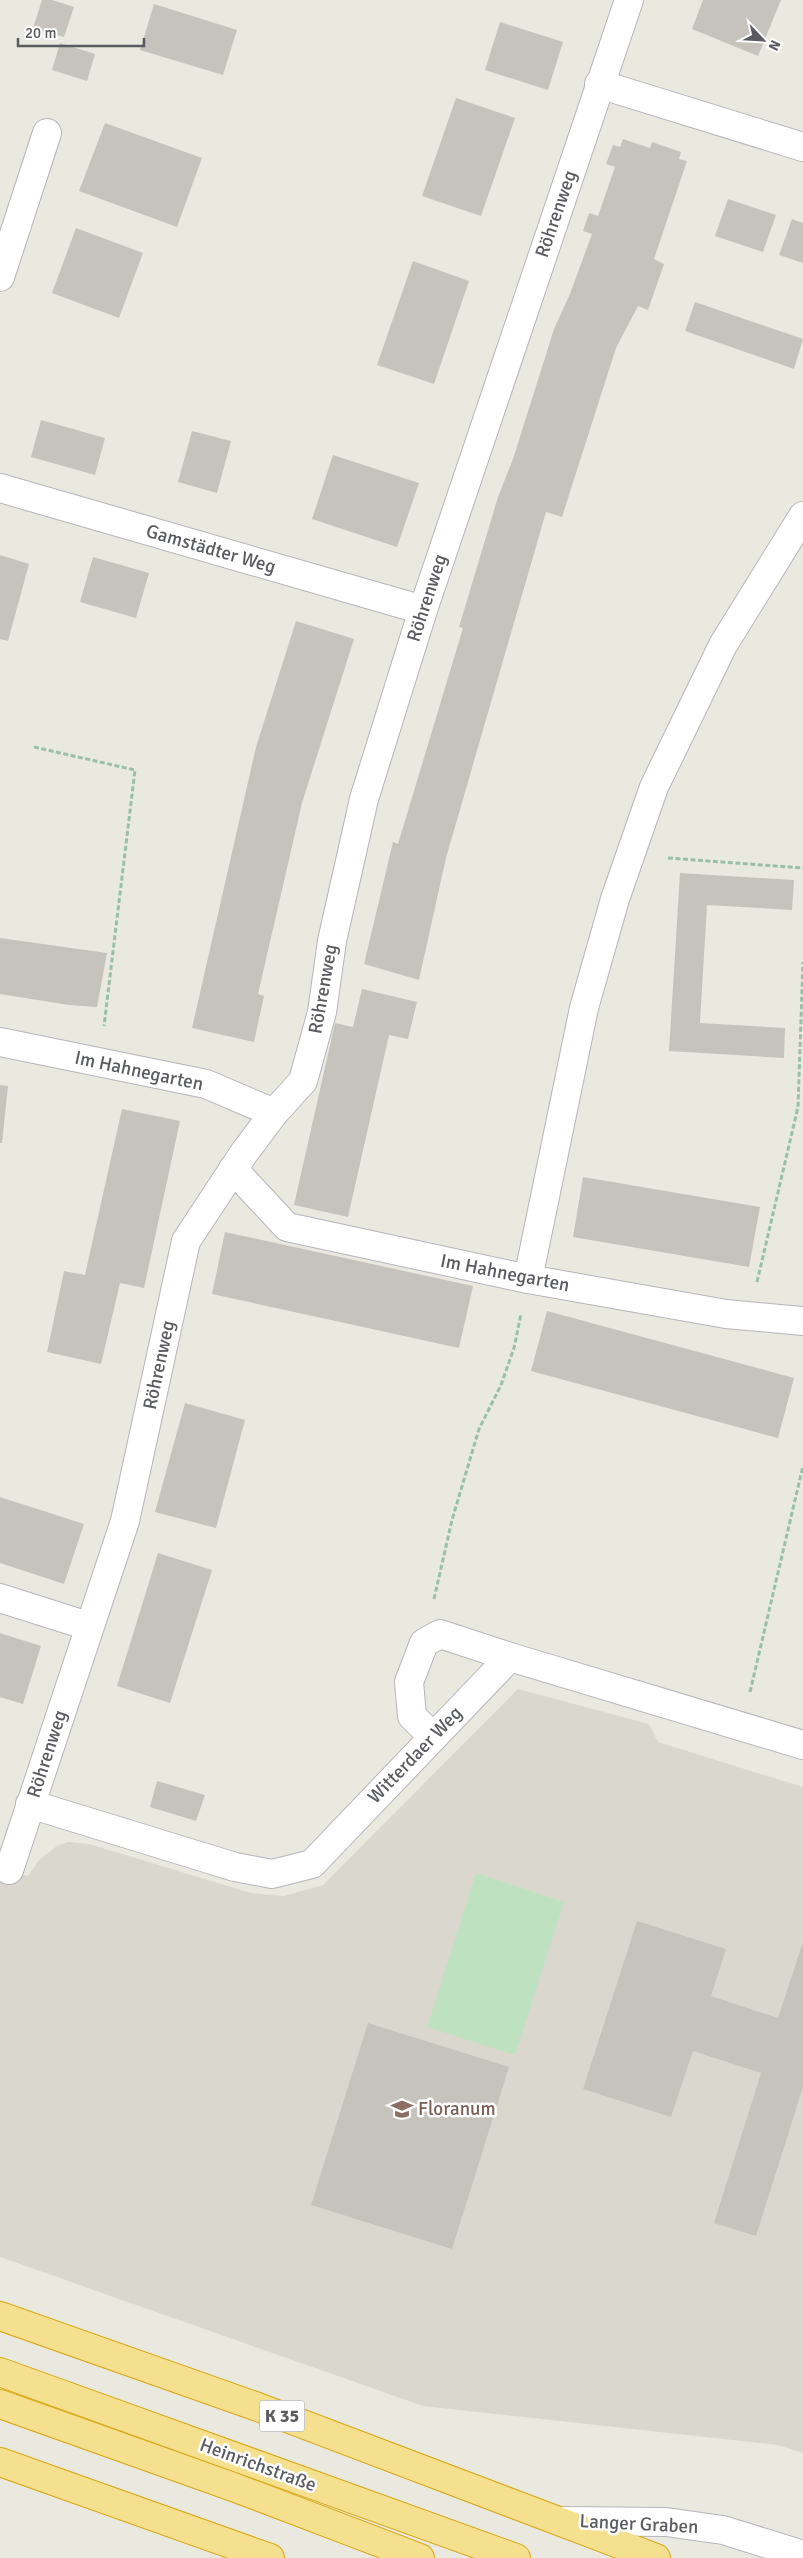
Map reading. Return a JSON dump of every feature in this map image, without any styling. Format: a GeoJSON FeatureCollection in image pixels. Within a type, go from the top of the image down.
{"type":"FeatureCollection","features":[{"type":"Feature","properties":{"kind":"highway","name":"K 35"},"geometry":{"type":"LineString","coordinates":[[0,2316],[258,2408],[656,2558]]}},
{"type":"Feature","properties":{"kind":"highway","name":"Heinrichstraße"},"geometry":{"type":"LineString","coordinates":[[0,2372],[516,2558]]}},
{"type":"Feature","properties":{"kind":"highway","name":"Heinrichstraße"},"geometry":{"type":"LineString","coordinates":[[0,2404],[236,2488],[420,2558]]}},
{"type":"Feature","properties":{"kind":"highway"},"geometry":{"type":"LineString","coordinates":[[0,2462],[270,2558]]}},
{"type":"Feature","properties":{"kind":"street","name":"Röhrenweg"},"geometry":{"type":"LineString","coordinates":[[9,1870],[10,1831],[30,1804],[88,1626],[125,1521],[186,1241],[233,1169],[274,1113],[303,1081],[322,1012],[332,941],[364,799],[423,610],[599,84],[629,0]]}},
{"type":"Feature","properties":{"kind":"street"},"geometry":{"type":"LineString","coordinates":[[599,84],[803,147]]}},
{"type":"Feature","properties":{"kind":"street"},"geometry":{"type":"LineString","coordinates":[[0,277],[47,133]]}},
{"type":"Feature","properties":{"kind":"street","name":"Gamstädter Weg"},"geometry":{"type":"LineString","coordinates":[[0,488],[423,610]]}},
{"type":"Feature","properties":{"kind":"street"},"geometry":{"type":"LineString","coordinates":[[528,1279],[584,1008],[630,856],[654,787],[723,645],[803,516]]}},
{"type":"Feature","properties":{"kind":"street","name":"Im Hahnegarten"},"geometry":{"type":"LineString","coordinates":[[0,1042],[206,1084],[274,1113]]}},
{"type":"Feature","properties":{"kind":"street","name":"Im Hahnegarten"},"geometry":{"type":"LineString","coordinates":[[233,1169],[287,1227],[528,1279],[749,1317],[803,1321]]}},
{"type":"Feature","properties":{"kind":"street"},"geometry":{"type":"LineString","coordinates":[[0,1598],[88,1626]]}},
{"type":"Feature","properties":{"kind":"street"},"geometry":{"type":"LineString","coordinates":[[432,1736],[412,1716],[409,1682],[424,1643],[440,1634],[510,1657],[803,1745]]}},
{"type":"Feature","properties":{"kind":"street","name":"Witterdaer Weg"},"geometry":{"type":"LineString","coordinates":[[30,1804],[235,1867],[272,1874],[312,1864],[432,1736],[510,1657]]}},
{"type":"Feature","properties":{"kind":"street","name":"Langer Graben"},"geometry":{"type":"LineString","coordinates":[[562,2521],[666,2522],[723,2530],[803,2555]]}},
{"type":"Feature","properties":{"kind":"path"},"geometry":{"type":"LineString","coordinates":[[34,747],[135,770],[100,1062]]}},
{"type":"Feature","properties":{"kind":"path"},"geometry":{"type":"LineString","coordinates":[[630,856],[803,868]]}},
{"type":"Feature","properties":{"kind":"path"},"geometry":{"type":"LineString","coordinates":[[749,1317],[798,1107],[803,962]]}},
{"type":"Feature","properties":{"kind":"path"},"geometry":{"type":"LineString","coordinates":[[440,1634],[433,1601],[452,1520],[479,1428],[501,1385],[514,1348],[528,1279]]}},
{"type":"Feature","properties":{"kind":"path"},"geometry":{"type":"LineString","coordinates":[[742,1727],[803,1466]]}},
{"type":"Feature","properties":{"kind":"shaded area","name":"Floranum"},"geometry":{"type":"Polygon","coordinates":[[[518,1689],[649,1724],[658,1742],[803,1787],[803,2453],[778,2445],[423,2406],[0,2257],[0,1868],[28,1876],[39,1860],[57,1846],[68,1842],[89,1844],[251,1893],[284,1896],[323,1885],[518,1689]]]}},
{"type":"Feature","properties":{"kind":"green space"},"geometry":{"type":"Polygon","coordinates":[[[476,1873],[564,1902],[515,2055],[427,2027],[476,1873]]]}},
{"type":"Feature","properties":{"kind":"building"},"geometry":{"type":"Polygon","coordinates":[[[42,0],[52,0],[74,7],[64,37],[33,28],[42,0]]]}},
{"type":"Feature","properties":{"kind":"building"},"geometry":{"type":"Polygon","coordinates":[[[703,0],[781,0],[758,56],[692,29],[703,0]]]}},
{"type":"Feature","properties":{"kind":"building"},"geometry":{"type":"Polygon","coordinates":[[[154,4],[237,30],[223,75],[140,50],[154,4]]]}},
{"type":"Feature","properties":{"kind":"building"},"geometry":{"type":"Polygon","coordinates":[[[500,22],[563,42],[548,90],[485,70],[500,22]]]}},
{"type":"Feature","properties":{"kind":"building"},"geometry":{"type":"Polygon","coordinates":[[[60,43],[95,54],[87,81],[52,70],[60,43]]]}},
{"type":"Feature","properties":{"kind":"building"},"geometry":{"type":"Polygon","coordinates":[[[456,98],[515,118],[481,216],[422,196],[456,98]]]}},
{"type":"Feature","properties":{"kind":"building"},"geometry":{"type":"Polygon","coordinates":[[[105,123],[202,158],[177,227],[79,191],[105,123]]]}},
{"type":"Feature","properties":{"kind":"building"},"geometry":{"type":"Polygon","coordinates":[[[623,139],[650,148],[652,142],[681,152],[679,159],[687,161],[654,259],[664,264],[648,310],[638,306],[616,348],[562,517],[546,512],[446,858],[419,980],[364,964],[393,842],[398,844],[463,628],[459,627],[498,497],[513,459],[554,329],[570,294],[592,234],[583,231],[589,213],[598,216],[615,167],[606,164],[613,145],[620,147],[623,139]]]}},
{"type":"Feature","properties":{"kind":"building"},"geometry":{"type":"Polygon","coordinates":[[[728,199],[776,215],[763,252],[715,236],[728,199]]]}},
{"type":"Feature","properties":{"kind":"building"},"geometry":{"type":"Polygon","coordinates":[[[792,219],[803,223],[803,263],[779,255],[792,219]]]}},
{"type":"Feature","properties":{"kind":"building"},"geometry":{"type":"Polygon","coordinates":[[[76,228],[143,253],[119,318],[52,293],[76,228]]]}},
{"type":"Feature","properties":{"kind":"building"},"geometry":{"type":"Polygon","coordinates":[[[413,261],[469,281],[434,384],[377,365],[413,261]]]}},
{"type":"Feature","properties":{"kind":"building"},"geometry":{"type":"Polygon","coordinates":[[[695,302],[803,339],[794,369],[685,331],[695,302]]]}},
{"type":"Feature","properties":{"kind":"building"},"geometry":{"type":"Polygon","coordinates":[[[41,420],[105,438],[95,475],[31,457],[41,420]]]}},
{"type":"Feature","properties":{"kind":"building"},"geometry":{"type":"Polygon","coordinates":[[[192,431],[231,441],[217,493],[178,482],[192,431]]]}},
{"type":"Feature","properties":{"kind":"building"},"geometry":{"type":"Polygon","coordinates":[[[333,455],[419,483],[397,547],[312,519],[333,455]]]}},
{"type":"Feature","properties":{"kind":"building"},"geometry":{"type":"Polygon","coordinates":[[[0,555],[29,564],[8,641],[0,639],[0,555]]]}},
{"type":"Feature","properties":{"kind":"building"},"geometry":{"type":"Polygon","coordinates":[[[93,557],[149,573],[136,618],[80,602],[93,557]]]}},
{"type":"Feature","properties":{"kind":"building"},"geometry":{"type":"Polygon","coordinates":[[[296,621],[354,639],[302,803],[258,994],[264,996],[254,1042],[192,1028],[256,747],[296,621]]]}},
{"type":"Feature","properties":{"kind":"building"},"geometry":{"type":"Polygon","coordinates":[[[680,873],[794,880],[792,910],[707,905],[700,1023],[785,1028],[784,1058],[669,1051],[680,873]]]}},
{"type":"Feature","properties":{"kind":"building"},"geometry":{"type":"Polygon","coordinates":[[[0,938],[107,953],[97,1007],[69,1005],[0,994],[0,938]]]}},
{"type":"Feature","properties":{"kind":"building"},"geometry":{"type":"Polygon","coordinates":[[[362,989],[417,1002],[408,1039],[389,1035],[348,1217],[294,1205],[335,1023],[353,1027],[362,989]]]}},
{"type":"Feature","properties":{"kind":"building"},"geometry":{"type":"Polygon","coordinates":[[[0,1085],[8,1086],[2,1143],[0,1143],[0,1085]]]}},
{"type":"Feature","properties":{"kind":"building"},"geometry":{"type":"Polygon","coordinates":[[[122,1109],[180,1121],[144,1288],[120,1283],[101,1364],[47,1352],[64,1271],[85,1275],[122,1109]]]}},
{"type":"Feature","properties":{"kind":"building"},"geometry":{"type":"Polygon","coordinates":[[[583,1177],[760,1207],[749,1267],[573,1237],[583,1177]]]}},
{"type":"Feature","properties":{"kind":"building"},"geometry":{"type":"Polygon","coordinates":[[[225,1232],[473,1286],[459,1348],[212,1294],[225,1232]]]}},
{"type":"Feature","properties":{"kind":"building"},"geometry":{"type":"Polygon","coordinates":[[[547,1311],[794,1378],[778,1438],[531,1371],[547,1311]]]}},
{"type":"Feature","properties":{"kind":"building"},"geometry":{"type":"Polygon","coordinates":[[[185,1403],[245,1420],[216,1528],[155,1512],[185,1403]]]}},
{"type":"Feature","properties":{"kind":"building"},"geometry":{"type":"Polygon","coordinates":[[[0,1497],[84,1524],[64,1584],[0,1563],[0,1497]]]}},
{"type":"Feature","properties":{"kind":"building"},"geometry":{"type":"Polygon","coordinates":[[[158,1553],[212,1570],[170,1703],[117,1686],[158,1553]]]}},
{"type":"Feature","properties":{"kind":"building"},"geometry":{"type":"Polygon","coordinates":[[[0,1633],[41,1646],[23,1704],[0,1697],[0,1633]]]}},
{"type":"Feature","properties":{"kind":"building"},"geometry":{"type":"Polygon","coordinates":[[[157,1781],[205,1795],[196,1821],[150,1807],[157,1781]]]}},
{"type":"Feature","properties":{"kind":"building"},"geometry":{"type":"Polygon","coordinates":[[[637,1921],[726,1949],[711,1996],[778,2018],[803,1942],[803,2087],[756,2236],[714,2223],[761,2073],[693,2051],[671,2117],[583,2089],[637,1921]]]}},
{"type":"Feature","properties":{"kind":"building"},"geometry":{"type":"Polygon","coordinates":[[[368,2023],[509,2067],[452,2249],[311,2205],[368,2023]]]}},
{"type":"Feature","properties":{"kind":"place","name":"Floranum"},"geometry":{"type":"Point","coordinates":[402,2109]}}]}
